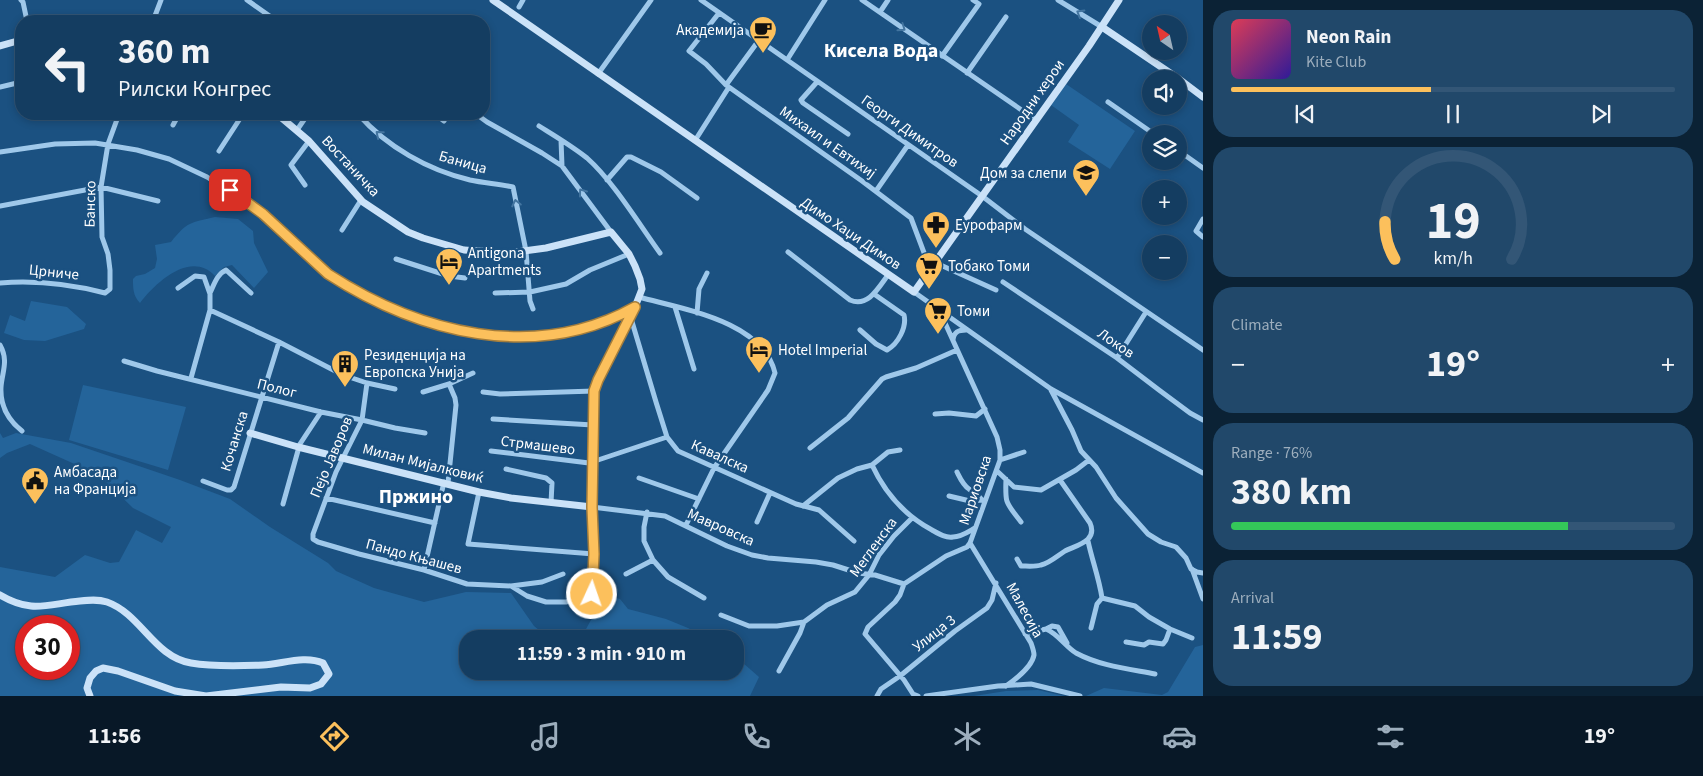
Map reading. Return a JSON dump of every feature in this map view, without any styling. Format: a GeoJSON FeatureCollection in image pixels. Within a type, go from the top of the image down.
{"type":"FeatureCollection","features":[{"type":"Feature","properties":{"kind":"street"},"geometry":{"type":"LineString","coordinates":[[155,15],[161,0]]}},
{"type":"Feature","properties":{"kind":"street"},"geometry":{"type":"LineString","coordinates":[[246,0],[267,15]]}},
{"type":"Feature","properties":{"kind":"street","name":"Димо Хаџи Димов"},"geometry":{"type":"LineString","coordinates":[[493,0],[914,292],[1051,390],[1203,473]]}},
{"type":"Feature","properties":{"kind":"street"},"geometry":{"type":"LineString","coordinates":[[519,7],[523,0]]}},
{"type":"Feature","properties":{"kind":"street"},"geometry":{"type":"LineString","coordinates":[[598,74],[651,0]]}},
{"type":"Feature","properties":{"kind":"street","name":"Георги Димитров"},"geometry":{"type":"LineString","coordinates":[[701,0],[982,196],[1025,229],[1203,350]]}},
{"type":"Feature","properties":{"kind":"street"},"geometry":{"type":"LineString","coordinates":[[787,60],[825,0]]}},
{"type":"Feature","properties":{"kind":"street"},"geometry":{"type":"LineString","coordinates":[[862,0],[1036,120]]}},
{"type":"Feature","properties":{"kind":"street"},"geometry":{"type":"LineString","coordinates":[[880,12],[888,0]]}},
{"type":"Feature","properties":{"kind":"street"},"geometry":{"type":"LineString","coordinates":[[942,56],[979,4],[973,0]]}},
{"type":"Feature","properties":{"kind":"street"},"geometry":{"type":"LineString","coordinates":[[1058,0],[1102,26],[1166,70]]}},
{"type":"Feature","properties":{"kind":"street","name":"Народни херои"},"geometry":{"type":"LineString","coordinates":[[914,292],[935,265],[1119,0]]}},
{"type":"Feature","properties":{"kind":"street"},"geometry":{"type":"LineString","coordinates":[[23,1],[26,15]]}},
{"type":"Feature","properties":{"kind":"street","name":"Михаил и Евтихиј"},"geometry":{"type":"LineString","coordinates":[[719,12],[689,51],[706,64],[728,86],[911,218],[926,258],[935,265]]}},
{"type":"Feature","properties":{"kind":"street"},"geometry":{"type":"LineString","coordinates":[[967,73],[1006,17]]}},
{"type":"Feature","properties":{"kind":"street"},"geometry":{"type":"LineString","coordinates":[[696,139],[759,40]]}},
{"type":"Feature","properties":{"kind":"street"},"geometry":{"type":"LineString","coordinates":[[0,46],[15,42]]}},
{"type":"Feature","properties":{"kind":"street"},"geometry":{"type":"LineString","coordinates":[[817,82],[801,100],[848,134]]}},
{"type":"Feature","properties":{"kind":"street"},"geometry":{"type":"LineString","coordinates":[[0,88],[15,84]]}},
{"type":"Feature","properties":{"kind":"street"},"geometry":{"type":"LineString","coordinates":[[1187,85],[1203,97]]}},
{"type":"Feature","properties":{"kind":"street"},"geometry":{"type":"LineString","coordinates":[[1108,102],[1142,126]]}},
{"type":"Feature","properties":{"kind":"street","name":"Банско"},"geometry":{"type":"LineString","coordinates":[[105,294],[110,287],[110,270],[108,254],[102,237],[101,187],[108,144],[117,120]]}},
{"type":"Feature","properties":{"kind":"street"},"geometry":{"type":"LineString","coordinates":[[173,125],[176,120]]}},
{"type":"Feature","properties":{"kind":"street"},"geometry":{"type":"LineString","coordinates":[[218,151],[238,120]]}},
{"type":"Feature","properties":{"kind":"street","name":"Востаничка"},"geometry":{"type":"LineString","coordinates":[[284,120],[309,141],[360,200],[411,233],[455,248],[492,253],[526,251],[611,232]]}},
{"type":"Feature","properties":{"kind":"street"},"geometry":{"type":"LineString","coordinates":[[297,130],[304,120]]}},
{"type":"Feature","properties":{"kind":"street","name":"Баница"},"geometry":{"type":"LineString","coordinates":[[363,120],[402,152],[426,164],[471,180],[512,187],[526,251]]}},
{"type":"Feature","properties":{"kind":"street"},"geometry":{"type":"LineString","coordinates":[[479,492],[468,544],[594,554],[592,507],[594,391],[642,289],[640,279],[629,254],[562,166],[484,120]]}},
{"type":"Feature","properties":{"kind":"street"},"geometry":{"type":"LineString","coordinates":[[539,126],[587,159],[607,180],[660,253]]}},
{"type":"Feature","properties":{"kind":"street"},"geometry":{"type":"LineString","coordinates":[[561,140],[562,166]]}},
{"type":"Feature","properties":{"kind":"street"},"geometry":{"type":"LineString","coordinates":[[306,185],[291,166],[309,141]]}},
{"type":"Feature","properties":{"kind":"street"},"geometry":{"type":"LineString","coordinates":[[0,152],[55,144],[108,144],[169,159],[207,177],[252,206],[328,274],[371,298],[426,323],[473,334],[554,335],[613,319],[635,307]]}},
{"type":"Feature","properties":{"kind":"street"},"geometry":{"type":"LineString","coordinates":[[876,191],[908,145]]}},
{"type":"Feature","properties":{"kind":"street"},"geometry":{"type":"LineString","coordinates":[[607,180],[627,157],[631,157],[661,172],[697,198]]}},
{"type":"Feature","properties":{"kind":"street"},"geometry":{"type":"LineString","coordinates":[[1187,157],[1203,168]]}},
{"type":"Feature","properties":{"kind":"street"},"geometry":{"type":"LineString","coordinates":[[0,206],[101,187],[158,201]]}},
{"type":"Feature","properties":{"kind":"street"},"geometry":{"type":"LineString","coordinates":[[342,230],[360,200]]}},
{"type":"Feature","properties":{"kind":"street"},"geometry":{"type":"LineString","coordinates":[[1203,219],[1196,230],[1203,237]]}},
{"type":"Feature","properties":{"kind":"street"},"geometry":{"type":"LineString","coordinates":[[449,276],[455,248]]}},
{"type":"Feature","properties":{"kind":"street"},"geometry":{"type":"LineString","coordinates":[[526,251],[533,309]]}},
{"type":"Feature","properties":{"kind":"street"},"geometry":{"type":"LineString","coordinates":[[788,252],[851,301],[867,300],[874,294],[888,275]]}},
{"type":"Feature","properties":{"kind":"street"},"geometry":{"type":"LineString","coordinates":[[495,293],[530,292],[566,284],[590,270],[629,254]]}},
{"type":"Feature","properties":{"kind":"street"},"geometry":{"type":"LineString","coordinates":[[396,259],[449,276],[465,278]]}},
{"type":"Feature","properties":{"kind":"street"},"geometry":{"type":"LineString","coordinates":[[935,265],[996,290]]}},
{"type":"Feature","properties":{"kind":"street"},"geometry":{"type":"LineString","coordinates":[[210,294],[216,280],[226,270],[251,293]]}},
{"type":"Feature","properties":{"kind":"street"},"geometry":{"type":"LineString","coordinates":[[697,312],[699,289],[707,273]]}},
{"type":"Feature","properties":{"kind":"street"},"geometry":{"type":"LineString","coordinates":[[178,288],[195,276],[202,276],[206,280],[210,294],[210,310],[191,378]]}},
{"type":"Feature","properties":{"kind":"street","name":"Црниче"},"geometry":{"type":"LineString","coordinates":[[0,283],[28,281],[53,283],[84,288],[105,294]]}},
{"type":"Feature","properties":{"kind":"street","name":"Локов"},"geometry":{"type":"LineString","coordinates":[[1003,282],[1117,358],[1190,413],[1203,420]]}},
{"type":"Feature","properties":{"kind":"street"},"geometry":{"type":"LineString","coordinates":[[860,330],[876,344],[887,350],[902,331],[905,323],[904,315],[874,294]]}},
{"type":"Feature","properties":{"kind":"street"},"geometry":{"type":"LineString","coordinates":[[639,297],[697,312],[723,322],[750,337],[768,357],[775,373],[768,390],[714,468],[686,525]]}},
{"type":"Feature","properties":{"kind":"street"},"geometry":{"type":"LineString","coordinates":[[675,307],[694,369]]}},
{"type":"Feature","properties":{"kind":"street"},"geometry":{"type":"LineString","coordinates":[[210,310],[279,342],[343,375],[395,389]]}},
{"type":"Feature","properties":{"kind":"street","name":"Мариовска"},"geometry":{"type":"LineString","coordinates":[[904,584],[946,556],[967,547],[1000,460],[1000,444],[940,312]]}},
{"type":"Feature","properties":{"kind":"street"},"geometry":{"type":"LineString","coordinates":[[1117,358],[1146,312]]}},
{"type":"Feature","properties":{"kind":"street","name":"Кавалска"},"geometry":{"type":"LineString","coordinates":[[630,315],[668,437],[678,451],[803,506],[819,510],[854,540]]}},
{"type":"Feature","properties":{"kind":"street"},"geometry":{"type":"LineString","coordinates":[[613,319],[626,323]]}},
{"type":"Feature","properties":{"kind":"street"},"geometry":{"type":"LineString","coordinates":[[953,340],[954,334],[957,331],[966,330]]}},
{"type":"Feature","properties":{"kind":"street","name":"Кочанска"},"geometry":{"type":"LineString","coordinates":[[203,481],[227,490],[231,490],[234,486],[260,397],[279,342]]}},
{"type":"Feature","properties":{"kind":"street"},"geometry":{"type":"LineString","coordinates":[[0,345],[4,353],[5,371],[1,387],[6,413],[12,424],[22,432]]}},
{"type":"Feature","properties":{"kind":"street"},"geometry":{"type":"LineString","coordinates":[[810,448],[843,422],[886,376],[916,368],[957,350]]}},
{"type":"Feature","properties":{"kind":"street","name":"Полог"},"geometry":{"type":"LineString","coordinates":[[124,361],[321,412],[425,433]]}},
{"type":"Feature","properties":{"kind":"street"},"geometry":{"type":"LineString","coordinates":[[423,392],[449,384],[473,373]]}},
{"type":"Feature","properties":{"kind":"street","name":"Пејо Јаворов"},"geometry":{"type":"LineString","coordinates":[[313,540],[313,534],[326,498],[343,457],[362,420],[367,382]]}},
{"type":"Feature","properties":{"kind":"street"},"geometry":{"type":"LineString","coordinates":[[424,570],[446,483],[456,405],[449,384]]}},
{"type":"Feature","properties":{"kind":"street"},"geometry":{"type":"LineString","coordinates":[[1051,390],[1081,451],[1096,467],[1116,498],[1148,534],[1161,542],[1176,547],[1186,558],[1203,599]]}},
{"type":"Feature","properties":{"kind":"street"},"geometry":{"type":"LineString","coordinates":[[483,392],[500,394],[594,391]]}},
{"type":"Feature","properties":{"kind":"street"},"geometry":{"type":"LineString","coordinates":[[935,414],[949,412],[976,416],[985,409]]}},
{"type":"Feature","properties":{"kind":"street"},"geometry":{"type":"LineString","coordinates":[[283,504],[299,447],[321,412]]}},
{"type":"Feature","properties":{"kind":"street"},"geometry":{"type":"LineString","coordinates":[[493,419],[594,425]]}},
{"type":"Feature","properties":{"kind":"street","name":"Милан Мијалковиќ"},"geometry":{"type":"LineString","coordinates":[[250,433],[479,492],[511,498],[592,507]]}},
{"type":"Feature","properties":{"kind":"street","name":"Стрмашево"},"geometry":{"type":"LineString","coordinates":[[491,451],[582,463],[668,437]]}},
{"type":"Feature","properties":{"kind":"street"},"geometry":{"type":"LineString","coordinates":[[803,506],[838,478],[857,469],[872,465],[888,452],[900,450]]}},
{"type":"Feature","properties":{"kind":"street"},"geometry":{"type":"LineString","coordinates":[[1000,460],[1024,452]]}},
{"type":"Feature","properties":{"kind":"street"},"geometry":{"type":"LineString","coordinates":[[997,470],[1014,487],[1041,490],[1076,470],[1089,460]]}},
{"type":"Feature","properties":{"kind":"street"},"geometry":{"type":"LineString","coordinates":[[872,465],[892,499],[912,518],[928,528],[948,537],[959,536],[975,528]]}},
{"type":"Feature","properties":{"kind":"street"},"geometry":{"type":"LineString","coordinates":[[506,469],[546,478],[552,483],[551,503]]}},
{"type":"Feature","properties":{"kind":"street"},"geometry":{"type":"LineString","coordinates":[[957,472],[967,489],[984,500]]}},
{"type":"Feature","properties":{"kind":"street"},"geometry":{"type":"LineString","coordinates":[[639,478],[699,499]]}},
{"type":"Feature","properties":{"kind":"street"},"geometry":{"type":"LineString","coordinates":[[1006,479],[1006,502],[1010,510],[1021,522]]}},
{"type":"Feature","properties":{"kind":"street"},"geometry":{"type":"LineString","coordinates":[[1060,480],[1092,528],[1088,541],[1092,559],[1099,576],[1102,598],[1097,604],[1091,628]]}},
{"type":"Feature","properties":{"kind":"street"},"geometry":{"type":"LineString","coordinates":[[757,522],[770,492]]}},
{"type":"Feature","properties":{"kind":"street"},"geometry":{"type":"LineString","coordinates":[[949,496],[970,501],[984,500]]}},
{"type":"Feature","properties":{"kind":"street"},"geometry":{"type":"LineString","coordinates":[[326,498],[435,523]]}},
{"type":"Feature","properties":{"kind":"street","name":"Мавровска"},"geometry":{"type":"LineString","coordinates":[[592,507],[647,512],[665,516],[721,543],[752,555],[816,562],[833,565],[858,574],[869,575]]}},
{"type":"Feature","properties":{"kind":"street"},"geometry":{"type":"LineString","coordinates":[[647,512],[644,541],[653,560],[668,577],[704,598]]}},
{"type":"Feature","properties":{"kind":"street","name":"Мегленска"},"geometry":{"type":"LineString","coordinates":[[721,615],[749,626],[777,626],[804,622],[827,605],[855,592],[869,575],[879,555],[912,518]]}},
{"type":"Feature","properties":{"kind":"street","name":"Пандо Књашев"},"geometry":{"type":"LineString","coordinates":[[313,540],[359,554],[424,570],[467,584],[511,586],[542,582],[562,574]]}},
{"type":"Feature","properties":{"kind":"street"},"geometry":{"type":"LineString","coordinates":[[1018,559],[1021,566],[1040,566],[1088,541]]}},
{"type":"Feature","properties":{"kind":"street","name":"Малесија"},"geometry":{"type":"LineString","coordinates":[[970,543],[996,583],[1034,652],[1033,657],[1022,674],[1006,686]]}},
{"type":"Feature","properties":{"kind":"street","name":"Пандо Књашев"},"geometry":{"type":"LineString","coordinates":[[511,586],[527,596],[546,602],[566,602],[590,597],[594,554]]}},
{"type":"Feature","properties":{"kind":"street"},"geometry":{"type":"LineString","coordinates":[[626,574],[653,560]]}},
{"type":"Feature","properties":{"kind":"street"},"geometry":{"type":"LineString","coordinates":[[1192,569],[1203,573]]}},
{"type":"Feature","properties":{"kind":"street"},"geometry":{"type":"LineString","coordinates":[[869,575],[904,584],[895,602],[865,631],[913,694],[918,696]]}},
{"type":"Feature","properties":{"kind":"street","name":"Улица 3"},"geometry":{"type":"LineString","coordinates":[[877,696],[881,689],[987,608],[992,600],[996,583]]}},
{"type":"Feature","properties":{"kind":"street"},"geometry":{"type":"LineString","coordinates":[[0,595],[12,602],[26,606],[45,607],[95,600],[107,602],[122,610],[160,647],[174,658],[182,661],[202,664],[259,666],[312,660],[323,663],[329,674],[321,684],[310,688],[281,687],[206,696],[175,691],[118,671],[103,668],[96,670],[90,678],[87,688],[90,696]]}},
{"type":"Feature","properties":{"kind":"street"},"geometry":{"type":"LineString","coordinates":[[1102,598],[1135,606],[1149,617],[1170,629],[1192,638]]}},
{"type":"Feature","properties":{"kind":"street","name":"Мегленска"},"geometry":{"type":"LineString","coordinates":[[779,671],[804,622]]}},
{"type":"Feature","properties":{"kind":"street"},"geometry":{"type":"LineString","coordinates":[[1025,634],[1046,629],[1054,633],[1071,650],[1093,661],[1155,674]]}},
{"type":"Feature","properties":{"kind":"street"},"geometry":{"type":"LineString","coordinates":[[1126,642],[1144,645],[1149,642],[1163,644],[1170,629]]}},
{"type":"Feature","properties":{"kind":"street"},"geometry":{"type":"LineString","coordinates":[[926,696],[1039,684],[1080,696]]}},
{"type":"Feature","properties":{"kind":"shaded area"},"geometry":{"type":"Polygon","coordinates":[[[1066,84],[1135,131],[1110,169],[1068,142],[1079,125],[1051,105],[1066,84]]]}},
{"type":"Feature","properties":{"kind":"shaded area"},"geometry":{"type":"Polygon","coordinates":[[[215,217],[238,219],[253,231],[254,243],[268,272],[254,288],[232,265],[224,267],[215,276],[206,269],[195,266],[185,268],[164,278],[140,303],[133,289],[133,279],[155,268],[157,259],[155,245],[171,242],[190,224],[215,217]]]}},
{"type":"Feature","properties":{"kind":"shaded area"},"geometry":{"type":"Polygon","coordinates":[[[31,301],[67,307],[86,324],[84,329],[45,341],[24,340],[4,333],[10,315],[25,321],[31,301]]]}},
{"type":"Feature","properties":{"kind":"shaded area"},"geometry":{"type":"Polygon","coordinates":[[[83,385],[186,407],[168,470],[69,440],[83,385]]]}},
{"type":"Feature","properties":{"kind":"shaded area"},"geometry":{"type":"Polygon","coordinates":[[[0,433],[3,438],[16,433],[71,443],[180,480],[230,499],[270,527],[328,563],[336,571],[374,588],[424,602],[466,592],[511,593],[534,626],[539,630],[459,630],[459,680],[744,680],[744,664],[759,677],[750,696],[0,696],[0,567],[55,577],[85,555],[110,563],[119,562],[136,530],[162,543],[171,527],[133,508],[99,475],[30,444],[7,453],[0,458],[0,433]]]}},
{"type":"Feature","properties":{"kind":"shaded area"},"geometry":{"type":"Polygon","coordinates":[[[613,597],[620,599],[628,609],[666,619],[692,630],[586,630],[598,610],[613,597]]]}},
{"type":"Feature","properties":{"kind":"shaded area"},"geometry":{"type":"Polygon","coordinates":[[[1203,645],[1203,696],[1086,696],[1104,688],[1162,695],[1168,692],[1195,647],[1203,645]]]}},
{"type":"Feature","properties":{"kind":"shaded area"},"geometry":{"type":"Polygon","coordinates":[[[1038,690],[1064,696],[974,696],[1006,691],[1038,690]]]}},
{"type":"Feature","properties":{"kind":"place","name":"Академија"},"geometry":{"type":"Point","coordinates":[763,54]}},
{"type":"Feature","properties":{"kind":"place","name":"Дом за слепи"},"geometry":{"type":"Point","coordinates":[1086,197]}},
{"type":"Feature","properties":{"kind":"place","name":"Еурофарм"},"geometry":{"type":"Point","coordinates":[936,249]}},
{"type":"Feature","properties":{"kind":"place","name":"Antigona Apartments"},"geometry":{"type":"Point","coordinates":[449,286]}},
{"type":"Feature","properties":{"kind":"place","name":"Тобако Томи"},"geometry":{"type":"Point","coordinates":[929,290]}},
{"type":"Feature","properties":{"kind":"place","name":"Томи"},"geometry":{"type":"Point","coordinates":[938,335]}},
{"type":"Feature","properties":{"kind":"place","name":"Hotel Imperial"},"geometry":{"type":"Point","coordinates":[759,374]}},
{"type":"Feature","properties":{"kind":"place","name":"Резиденција на Европска Унија"},"geometry":{"type":"Point","coordinates":[345,388]}},
{"type":"Feature","properties":{"kind":"place","name":"Амбасада на Франција"},"geometry":{"type":"Point","coordinates":[35,505]}},
{"type":"Feature","properties":{"kind":"district","name":"Кисела Вода"},"geometry":{"type":"Point","coordinates":[881,50]}},
{"type":"Feature","properties":{"kind":"district","name":"Пржино"},"geometry":{"type":"Point","coordinates":[416,496]}},
{"type":"Feature","properties":{"kind":"route"},"geometry":{"type":"LineString","coordinates":[[230,190],[263,214],[328,274],[371,298],[426,323],[473,334],[511,336],[554,335],[613,319],[635,307],[623,328],[594,391],[592,507],[594,554],[592,594]]}}]}
